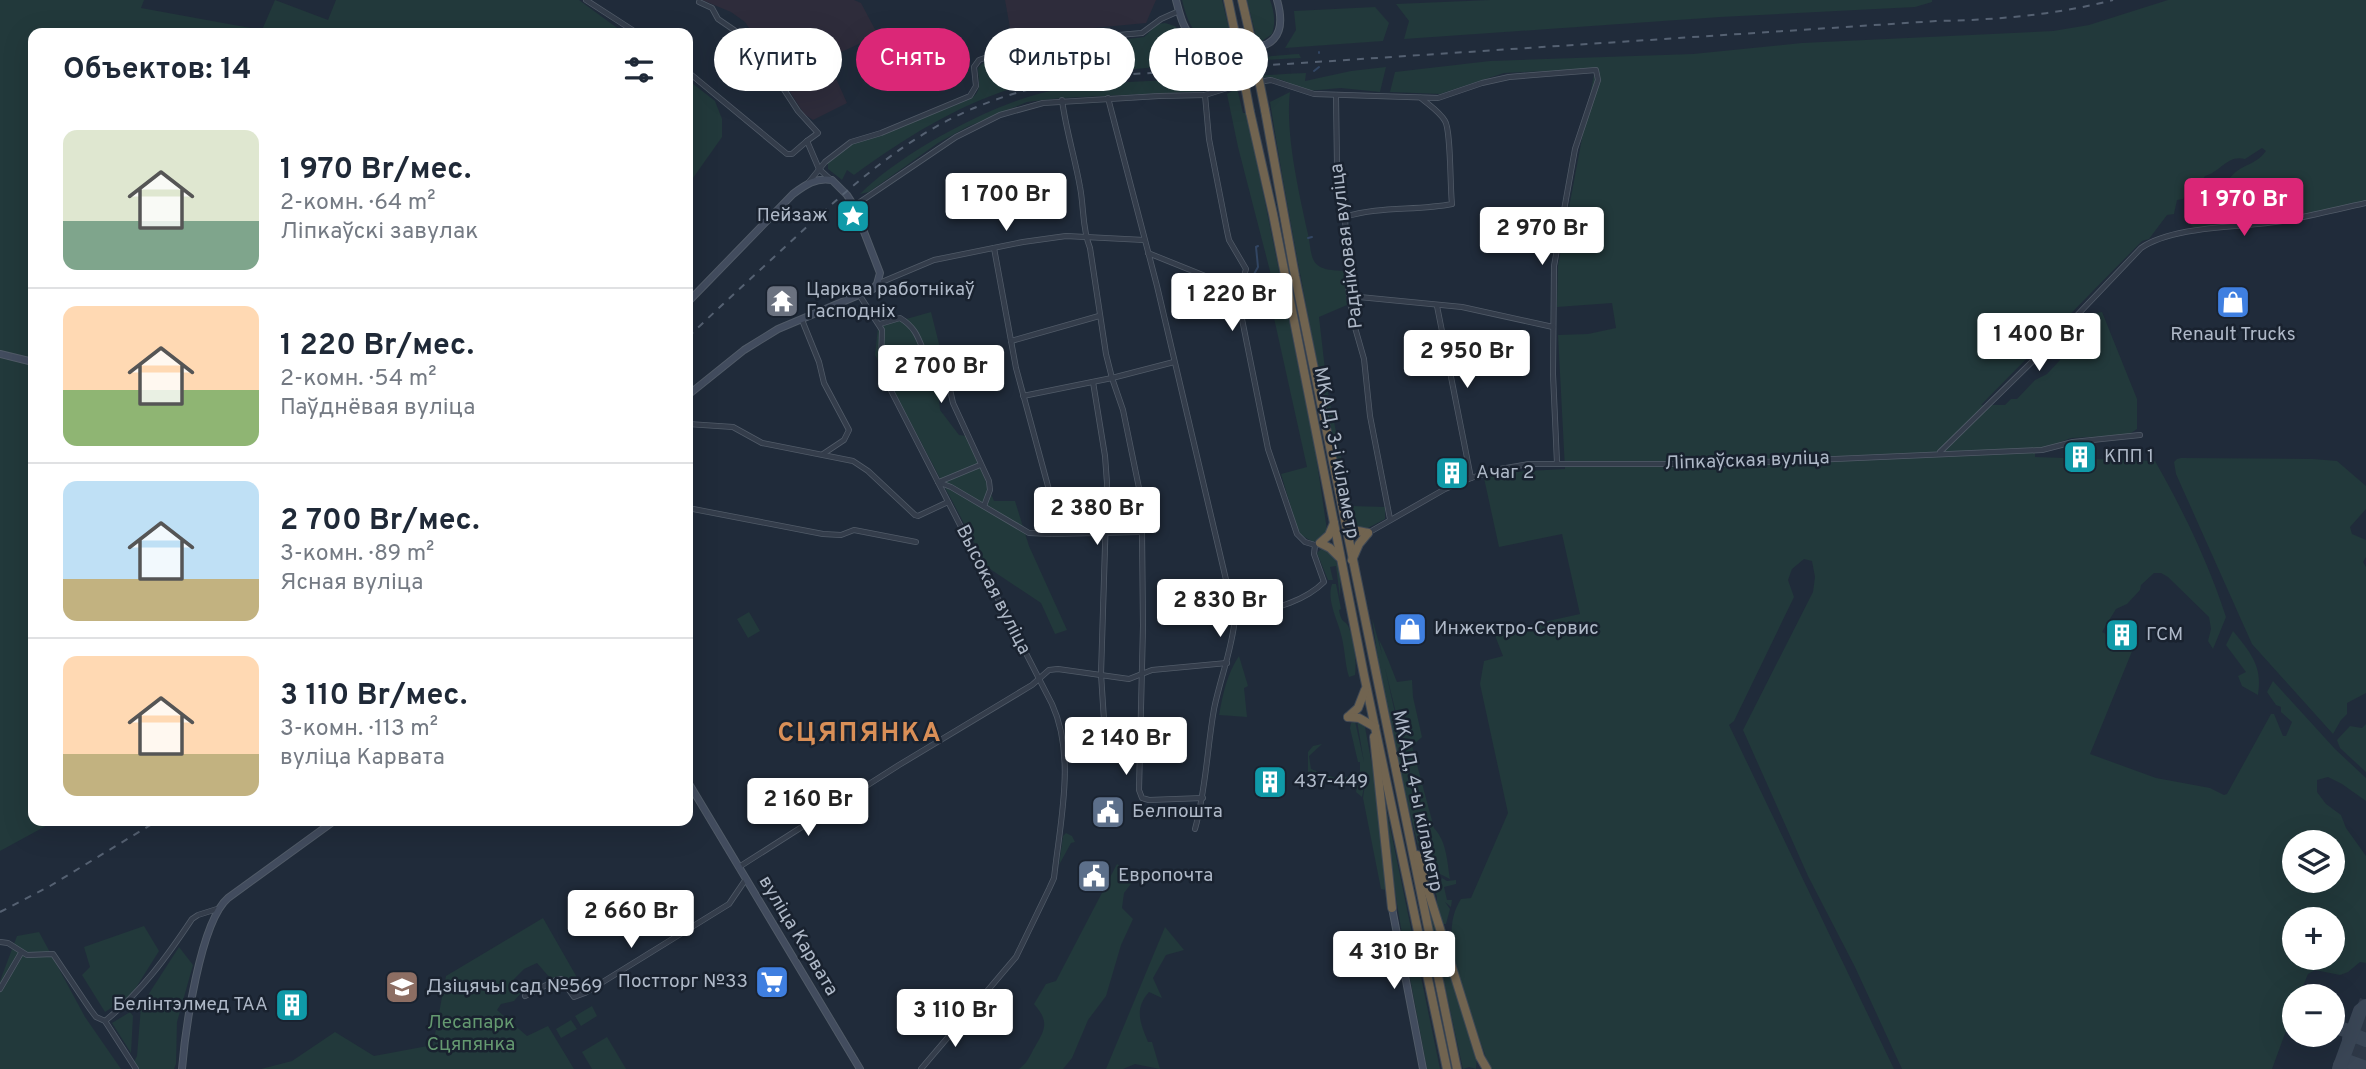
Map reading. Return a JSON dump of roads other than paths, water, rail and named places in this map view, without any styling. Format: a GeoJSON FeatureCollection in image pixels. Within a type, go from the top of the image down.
{"type":"FeatureCollection","features":[{"type":"Feature","properties":{"kind":"highway","name":"МКАД, 3-і кіламетр"},"geometry":{"type":"LineString","coordinates":[[1228,0],[1362,665]]}},
{"type":"Feature","properties":{"kind":"highway","name":"МКАД, 3-і кіламетр"},"geometry":{"type":"LineString","coordinates":[[1242,0],[1373,663]]}},
{"type":"Feature","properties":{"kind":"highway"},"geometry":{"type":"LineString","coordinates":[[1343,515],[1353,530],[1368,533],[1359,544],[1352,561]]}},
{"type":"Feature","properties":{"kind":"highway"},"geometry":{"type":"LineString","coordinates":[[1317,544],[1329,535],[1334,523]]}},
{"type":"Feature","properties":{"kind":"highway"},"geometry":{"type":"LineString","coordinates":[[1317,544],[1330,548],[1341,559]]}},
{"type":"Feature","properties":{"kind":"highway","name":"МКАД, 4-ы кіламетр"},"geometry":{"type":"LineString","coordinates":[[1373,663],[1456,1067]]}},
{"type":"Feature","properties":{"kind":"highway","name":"МКАД, 4-ы кіламетр"},"geometry":{"type":"LineString","coordinates":[[1362,665],[1446,1068]]}},
{"type":"Feature","properties":{"kind":"highway"},"geometry":{"type":"LineString","coordinates":[[1366,687],[1358,708],[1348,717],[1359,718],[1375,727],[1373,744],[1392,908]]}},
{"type":"Feature","properties":{"kind":"highway"},"geometry":{"type":"LineString","coordinates":[[1406,825],[1480,1057],[1488,1069]]}},
{"type":"Feature","properties":{"kind":"highway"},"geometry":{"type":"LineString","coordinates":[[1478,1069],[1488,1069]]}},
{"type":"Feature","properties":{"kind":"street"},"geometry":{"type":"LineString","coordinates":[[586,0],[629,28]]}},
{"type":"Feature","properties":{"kind":"street"},"geometry":{"type":"LineString","coordinates":[[1177,0],[1188,33],[1202,45],[1224,51],[1259,49],[1273,40],[1280,27],[1277,0]]}},
{"type":"Feature","properties":{"kind":"street"},"geometry":{"type":"LineString","coordinates":[[693,76],[787,154],[792,154],[818,132],[798,111],[783,88],[752,68],[737,32],[718,19],[712,8],[699,2]]}},
{"type":"Feature","properties":{"kind":"street"},"geometry":{"type":"LineString","coordinates":[[693,297],[836,152],[851,142],[881,133],[970,96],[976,86],[974,67],[983,57],[1013,51],[1086,44],[1101,37],[1142,33],[1161,19],[1179,11]]}},
{"type":"Feature","properties":{"kind":"street"},"geometry":{"type":"LineString","coordinates":[[854,206],[936,149],[974,128],[1019,108],[1062,100],[1205,95],[1237,85],[1271,80],[1307,93],[1446,97],[1482,83],[1509,77],[1596,70],[1598,80],[1575,149],[1556,257],[1553,327],[1557,463]]}},
{"type":"Feature","properties":{"kind":"street"},"geometry":{"type":"LineString","coordinates":[[1205,95],[1209,139],[1229,240],[1246,269],[1240,290],[1240,309],[1272,462],[1283,487],[1297,534],[1305,542],[1317,544],[1314,554],[1324,582],[1317,590],[1295,601],[1235,618]]}},
{"type":"Feature","properties":{"kind":"street","name":"Радніковая вуліца"},"geometry":{"type":"LineString","coordinates":[[1336,95],[1337,166],[1345,217],[1349,296],[1364,359],[1370,416],[1390,519]]}},
{"type":"Feature","properties":{"kind":"street"},"geometry":{"type":"LineString","coordinates":[[1108,98],[1235,618],[1227,663],[1213,715],[1203,798],[1195,829]]}},
{"type":"Feature","properties":{"kind":"street"},"geometry":{"type":"LineString","coordinates":[[1345,217],[1362,212],[1422,209],[1452,204],[1449,129],[1440,114],[1422,98]]}},
{"type":"Feature","properties":{"kind":"street"},"geometry":{"type":"LineString","coordinates":[[1062,100],[1065,127],[1080,185],[1099,316],[1136,469],[1142,532],[1140,796],[1149,800],[1203,798]]}},
{"type":"Feature","properties":{"kind":"street"},"geometry":{"type":"LineString","coordinates":[[807,141],[820,169],[847,195],[854,206],[880,273],[877,284]]}},
{"type":"Feature","properties":{"kind":"street"},"geometry":{"type":"LineString","coordinates":[[808,183],[832,180]]}},
{"type":"Feature","properties":{"kind":"street"},"geometry":{"type":"LineString","coordinates":[[1939,453],[2045,349],[2141,248],[2150,242],[2181,234],[2283,221],[2366,203]]}},
{"type":"Feature","properties":{"kind":"street"},"geometry":{"type":"LineString","coordinates":[[693,391],[744,350],[778,329],[860,296],[877,284],[934,260],[1059,236],[1144,240]]}},
{"type":"Feature","properties":{"kind":"street"},"geometry":{"type":"LineString","coordinates":[[994,248],[1023,396],[1052,501],[1052,534]]}},
{"type":"Feature","properties":{"kind":"street"},"geometry":{"type":"LineString","coordinates":[[1148,253],[1240,290]]}},
{"type":"Feature","properties":{"kind":"street"},"geometry":{"type":"LineString","coordinates":[[860,296],[880,324],[900,318],[913,327],[923,352],[944,363],[953,403],[990,485],[984,506]]}},
{"type":"Feature","properties":{"kind":"street"},"geometry":{"type":"LineString","coordinates":[[1349,296],[1462,307],[1553,327]]}},
{"type":"Feature","properties":{"kind":"street"},"geometry":{"type":"LineString","coordinates":[[1437,306],[1471,478]]}},
{"type":"Feature","properties":{"kind":"street"},"geometry":{"type":"LineString","coordinates":[[1011,341],[1099,316]]}},
{"type":"Feature","properties":{"kind":"street"},"geometry":{"type":"LineString","coordinates":[[802,320],[820,362],[824,383],[849,430],[844,440],[823,454]]}},
{"type":"Feature","properties":{"kind":"street","name":"Высокая вуліца"},"geometry":{"type":"LineString","coordinates":[[880,324],[883,375],[1038,678]]}},
{"type":"Feature","properties":{"kind":"street"},"geometry":{"type":"LineString","coordinates":[[0,354],[28,361]]}},
{"type":"Feature","properties":{"kind":"street"},"geometry":{"type":"LineString","coordinates":[[1023,396],[1174,362]]}},
{"type":"Feature","properties":{"kind":"street"},"geometry":{"type":"LineString","coordinates":[[1093,382],[1107,483],[1101,674],[1105,751]]}},
{"type":"Feature","properties":{"kind":"street","name":"Высокая вуліца"},"geometry":{"type":"LineString","coordinates":[[693,424],[733,427],[762,443],[844,458],[859,464],[918,516],[948,502]]}},
{"type":"Feature","properties":{"kind":"street","name":"Ліпкаўская вуліца"},"geometry":{"type":"LineString","coordinates":[[1368,533],[1471,478],[1509,467],[1557,463],[1719,464],[2042,450],[2073,442],[2140,435]]}},
{"type":"Feature","properties":{"kind":"street"},"geometry":{"type":"LineString","coordinates":[[938,482],[980,464]]}},
{"type":"Feature","properties":{"kind":"street"},"geometry":{"type":"LineString","coordinates":[[938,482],[1029,533],[1142,532]]}},
{"type":"Feature","properties":{"kind":"street"},"geometry":{"type":"LineString","coordinates":[[693,509],[823,534],[841,535],[855,530],[916,542]]}},
{"type":"Feature","properties":{"kind":"street"},"geometry":{"type":"LineString","coordinates":[[739,867],[903,762],[1032,685],[1053,669],[1129,679],[1152,670],[1227,663]]}},
{"type":"Feature","properties":{"kind":"street"},"geometry":{"type":"LineString","coordinates":[[921,1069],[1016,957],[1054,878],[1065,746],[1057,714],[1038,678]]}},
{"type":"Feature","properties":{"kind":"street","name":"вуліца Карвата"},"geometry":{"type":"LineString","coordinates":[[693,790],[860,1069]]}},
{"type":"Feature","properties":{"kind":"street"},"geometry":{"type":"LineString","coordinates":[[105,1021],[131,999],[159,967],[192,919],[217,909],[228,898],[327,826]]}},
{"type":"Feature","properties":{"kind":"street"},"geometry":{"type":"LineString","coordinates":[[525,996],[561,979],[574,997],[585,993],[729,904],[746,879]]}},
{"type":"Feature","properties":{"kind":"street"},"geometry":{"type":"LineString","coordinates":[[1392,908],[1423,1069]]}},
{"type":"Feature","properties":{"kind":"street"},"geometry":{"type":"LineString","coordinates":[[182,1069],[187,1016],[217,909]]}},
{"type":"Feature","properties":{"kind":"street"},"geometry":{"type":"LineString","coordinates":[[0,942],[9,943],[27,955],[53,954],[96,1017],[105,1021],[136,1069]]}},
{"type":"Feature","properties":{"kind":"street"},"geometry":{"type":"LineString","coordinates":[[0,989],[21,953]]}},
{"type":"Feature","properties":{"kind":"waterway"},"geometry":{"type":"LineString","coordinates":[[1314,71],[1319,67]]}},
{"type":"Feature","properties":{"kind":"waterway"},"geometry":{"type":"LineString","coordinates":[[1308,238],[1312,237]]}},
{"type":"Feature","properties":{"kind":"waterway"},"geometry":{"type":"LineString","coordinates":[[1249,283],[1258,267],[1258,246]]}},
{"type":"Feature","properties":{"kind":"railway"},"geometry":{"type":"LineString","coordinates":[[693,332],[837,200],[897,151],[965,112],[1033,88],[1104,76],[2003,18],[2047,13],[2113,0]]}},
{"type":"Feature","properties":{"kind":"railway"},"geometry":{"type":"LineString","coordinates":[[0,912],[50,886],[149,826]]}},
{"type":"Feature","properties":{"kind":"place","name":"Пейзаж"},"geometry":{"type":"Point","coordinates":[853,216]}},
{"type":"Feature","properties":{"kind":"place","name":"Царква работнікаў Гасподніх"},"geometry":{"type":"Point","coordinates":[782,301]}},
{"type":"Feature","properties":{"kind":"place","name":"Renault Trucks"},"geometry":{"type":"Point","coordinates":[2233,302]}},
{"type":"Feature","properties":{"kind":"place","name":"КПП 1"},"geometry":{"type":"Point","coordinates":[2080,457]}},
{"type":"Feature","properties":{"kind":"place","name":"Ачаг 2"},"geometry":{"type":"Point","coordinates":[1452,473]}},
{"type":"Feature","properties":{"kind":"place","name":"Инжектро-Сервис"},"geometry":{"type":"Point","coordinates":[1410,629]}},
{"type":"Feature","properties":{"kind":"place","name":"ГСМ"},"geometry":{"type":"Point","coordinates":[2122,635]}},
{"type":"Feature","properties":{"kind":"place","name":"437-449"},"geometry":{"type":"Point","coordinates":[1270,782]}},
{"type":"Feature","properties":{"kind":"place","name":"Белпошта"},"geometry":{"type":"Point","coordinates":[1108,812]}},
{"type":"Feature","properties":{"kind":"place","name":"Европочта"},"geometry":{"type":"Point","coordinates":[1094,876]}},
{"type":"Feature","properties":{"kind":"place","name":"Постторг №33"},"geometry":{"type":"Point","coordinates":[772,982]}},
{"type":"Feature","properties":{"kind":"place","name":"Дзіцячы сад №569"},"geometry":{"type":"Point","coordinates":[402,987]}},
{"type":"Feature","properties":{"kind":"place","name":"Белінтэлмед ТАА"},"geometry":{"type":"Point","coordinates":[292,1005]}},
{"type":"Feature","properties":{"kind":"district","name":"СЦЯПЯНКА"},"geometry":{"type":"Point","coordinates":[860,734]}},
{"type":"Feature","properties":{"kind":"park label","name":"Лесапарк Сцяпянка"},"geometry":{"type":"Point","coordinates":[471,1034]}}]}
